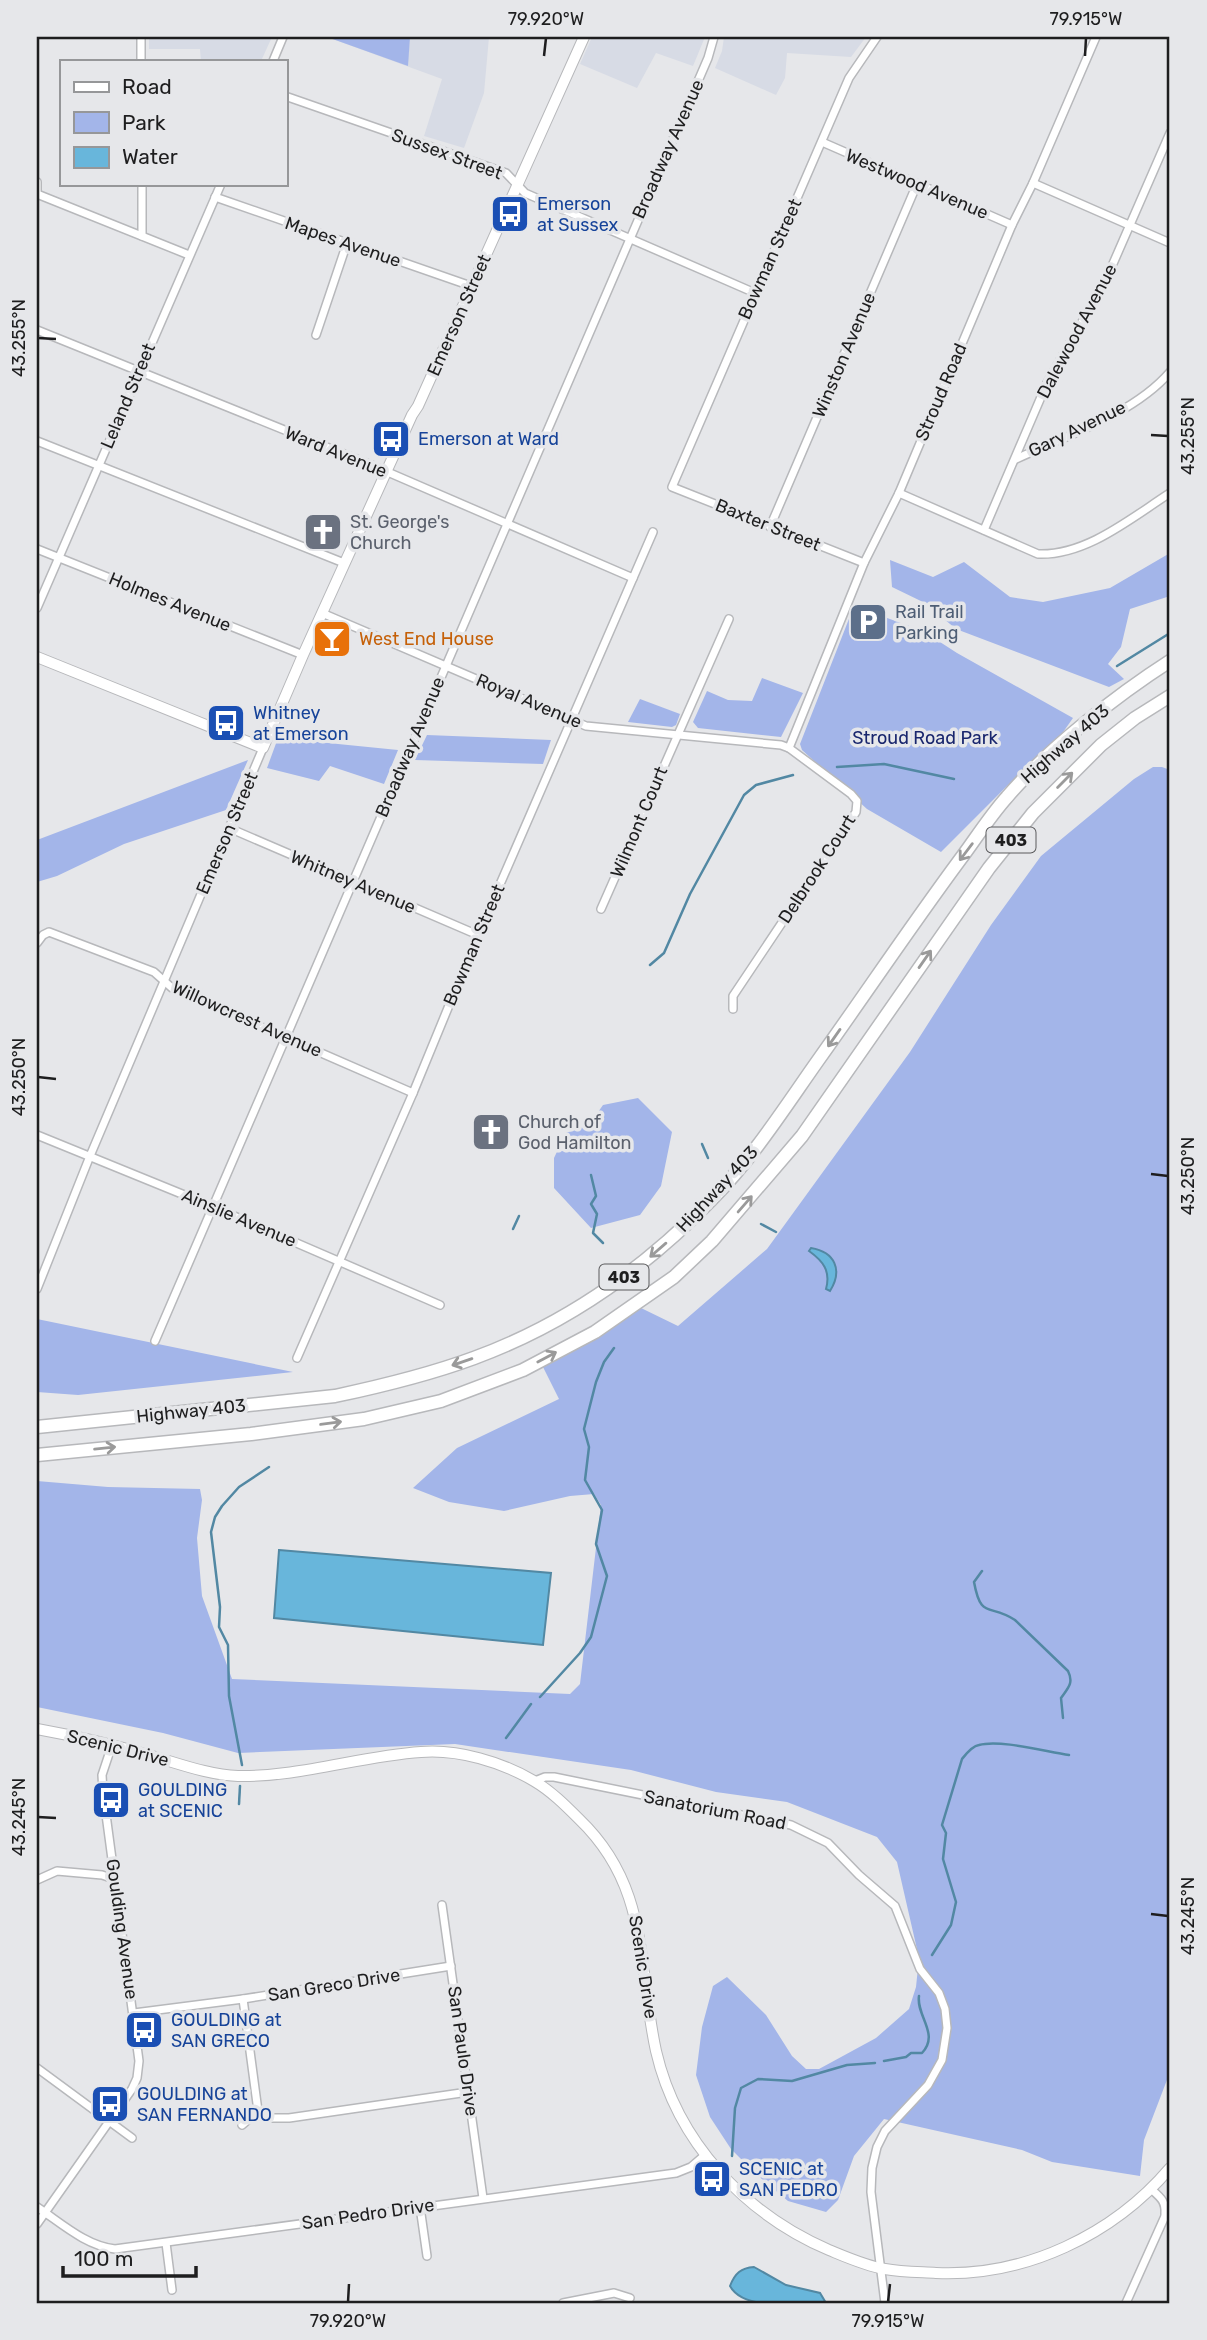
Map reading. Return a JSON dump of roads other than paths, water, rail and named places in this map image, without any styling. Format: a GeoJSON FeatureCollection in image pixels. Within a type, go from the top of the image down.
{"type":"FeatureCollection","features":[{"type":"Feature","properties":{"kind":"highway","name":"Highway 403"},"geometry":{"type":"LineString","coordinates":[[37,1427],[335,1396],[382,1385],[426,1374],[503,1346],[577,1308],[611,1286],[646,1260],[713,1199],[763,1139],[1006,797],[1064,741],[1170,661]]}},
{"type":"Feature","properties":{"kind":"highway","name":"Highway 403"},"geometry":{"type":"LineString","coordinates":[[37,1455],[251,1434],[364,1419],[441,1401],[523,1370],[595,1332],[674,1277],[712,1241],[802,1136],[989,868],[1033,813],[1101,745],[1135,718],[1170,696]]}},
{"type":"Feature","properties":{"kind":"street"},"geometry":{"type":"LineString","coordinates":[[141,37],[141,60]]}},
{"type":"Feature","properties":{"kind":"street"},"geometry":{"type":"LineString","coordinates":[[273,60],[283,37]]}},
{"type":"Feature","properties":{"kind":"street","name":"Emerson Street"},"geometry":{"type":"LineString","coordinates":[[37,1289],[90,1156],[303,655],[584,37]]}},
{"type":"Feature","properties":{"kind":"street","name":"Broadway Avenue"},"geometry":{"type":"LineString","coordinates":[[155,1341],[714,44],[714,37]]}},
{"type":"Feature","properties":{"kind":"street","name":"Bowman Street"},"geometry":{"type":"LineString","coordinates":[[672,487],[849,78],[877,37]]}},
{"type":"Feature","properties":{"kind":"street","name":"Stroud Road"},"geometry":{"type":"LineString","coordinates":[[789,748],[864,563],[899,493],[1012,225],[1096,37]]}},
{"type":"Feature","properties":{"kind":"street","name":"Sussex Street"},"geometry":{"type":"LineString","coordinates":[[287,97],[506,173],[525,193],[754,293]]}},
{"type":"Feature","properties":{"kind":"street","name":"Dalewood Avenue"},"geometry":{"type":"LineString","coordinates":[[985,530],[1047,383],[1105,282],[1170,133]]}},
{"type":"Feature","properties":{"kind":"street","name":"Westwood Avenue"},"geometry":{"type":"LineString","coordinates":[[822,142],[1012,225]]}},
{"type":"Feature","properties":{"kind":"street"},"geometry":{"type":"LineString","coordinates":[[37,182],[37,194],[189,255]]}},
{"type":"Feature","properties":{"kind":"street"},"geometry":{"type":"LineString","coordinates":[[1033,183],[1170,243]]}},
{"type":"Feature","properties":{"kind":"street","name":"Winston Avenue"},"geometry":{"type":"LineString","coordinates":[[770,527],[917,184]]}},
{"type":"Feature","properties":{"kind":"street"},"geometry":{"type":"LineString","coordinates":[[142,186],[142,236]]}},
{"type":"Feature","properties":{"kind":"street","name":"Leland Street"},"geometry":{"type":"LineString","coordinates":[[37,608],[220,186]]}},
{"type":"Feature","properties":{"kind":"street","name":"Mapes Avenue"},"geometry":{"type":"LineString","coordinates":[[215,197],[471,286]]}},
{"type":"Feature","properties":{"kind":"street"},"geometry":{"type":"LineString","coordinates":[[316,335],[347,243]]}},
{"type":"Feature","properties":{"kind":"street","name":"Ward Avenue"},"geometry":{"type":"LineString","coordinates":[[37,330],[386,472],[633,578]]}},
{"type":"Feature","properties":{"kind":"street","name":"Gary Avenue"},"geometry":{"type":"LineString","coordinates":[[1015,460],[1114,414],[1161,383],[1170,372]]}},
{"type":"Feature","properties":{"kind":"street"},"geometry":{"type":"LineString","coordinates":[[37,441],[344,563]]}},
{"type":"Feature","properties":{"kind":"street","name":"Baxter Street"},"geometry":{"type":"LineString","coordinates":[[672,487],[864,563]]}},
{"type":"Feature","properties":{"kind":"street"},"geometry":{"type":"LineString","coordinates":[[899,493],[1038,555],[1060,554],[1092,541],[1170,493]]}},
{"type":"Feature","properties":{"kind":"street","name":"Bowman Street"},"geometry":{"type":"LineString","coordinates":[[297,1358],[653,532]]}},
{"type":"Feature","properties":{"kind":"street","name":"Holmes Avenue"},"geometry":{"type":"LineString","coordinates":[[37,549],[303,655]]}},
{"type":"Feature","properties":{"kind":"street","name":"Royal Avenue"},"geometry":{"type":"LineString","coordinates":[[322,613],[586,726],[781,745],[789,748]]}},
{"type":"Feature","properties":{"kind":"street","name":"Wilmont Court"},"geometry":{"type":"LineString","coordinates":[[601,909],[729,619]]}},
{"type":"Feature","properties":{"kind":"street"},"geometry":{"type":"LineString","coordinates":[[37,657],[263,748]]}},
{"type":"Feature","properties":{"kind":"street","name":"Delbrook Court"},"geometry":{"type":"LineString","coordinates":[[733,1009],[733,996],[856,812],[857,801],[851,794],[789,748]]}},
{"type":"Feature","properties":{"kind":"street","name":"Whitney Avenue"},"geometry":{"type":"LineString","coordinates":[[229,828],[478,935]]}},
{"type":"Feature","properties":{"kind":"street","name":"Willowcrest Avenue"},"geometry":{"type":"LineString","coordinates":[[37,943],[43,934],[49,932],[154,972],[172,988],[413,1093]]}},
{"type":"Feature","properties":{"kind":"street","name":"Ainslie Avenue"},"geometry":{"type":"LineString","coordinates":[[37,1135],[212,1206],[440,1305]]}},
{"type":"Feature","properties":{"kind":"street","name":"Scenic Drive"},"geometry":{"type":"LineString","coordinates":[[37,1729],[111,1745],[213,1773],[236,1776],[283,1773],[423,1752],[482,1760],[501,1765],[535,1781],[586,1825],[609,1853],[623,1878],[637,1926],[657,2053],[672,2098],[689,2134],[729,2183],[779,2224],[820,2246],[882,2269],[947,2273],[1019,2264],[1056,2252],[1090,2235],[1151,2189],[1170,2168]]}},
{"type":"Feature","properties":{"kind":"street","name":"Goulding Avenue"},"geometry":{"type":"LineString","coordinates":[[37,2224],[137,2078],[139,2061],[134,2013],[102,1775],[111,1745]]}},
{"type":"Feature","properties":{"kind":"street","name":"Sanatorium Road"},"geometry":{"type":"LineString","coordinates":[[535,1781],[554,1777],[791,1825],[828,1843],[895,1906],[916,1960],[939,1993],[947,2028],[942,2060],[928,2085],[885,2130],[872,2168],[871,2192],[885,2303]]}},
{"type":"Feature","properties":{"kind":"street"},"geometry":{"type":"LineString","coordinates":[[37,1880],[57,1871],[114,1879]]}},
{"type":"Feature","properties":{"kind":"street","name":"San Paulo Drive"},"geometry":{"type":"LineString","coordinates":[[442,1905],[482,2198]]}},
{"type":"Feature","properties":{"kind":"street","name":"San Greco Drive"},"geometry":{"type":"LineString","coordinates":[[134,2013],[243,1999],[451,1966]]}},
{"type":"Feature","properties":{"kind":"street"},"geometry":{"type":"LineString","coordinates":[[243,1999],[258,2111],[264,2118],[273,2119],[468,2092]]}},
{"type":"Feature","properties":{"kind":"street"},"geometry":{"type":"LineString","coordinates":[[37,2068],[132,2138]]}},
{"type":"Feature","properties":{"kind":"street"},"geometry":{"type":"LineString","coordinates":[[242,2125],[258,2111]]}},
{"type":"Feature","properties":{"kind":"street","name":"San Pedro Drive"},"geometry":{"type":"LineString","coordinates":[[37,2207],[101,2248],[115,2249],[676,2173],[691,2167],[705,2155]]}},
{"type":"Feature","properties":{"kind":"street"},"geometry":{"type":"LineString","coordinates":[[1151,2189],[1163,2199],[1166,2207],[1164,2218]]}},
{"type":"Feature","properties":{"kind":"street"},"geometry":{"type":"LineString","coordinates":[[1126,2303],[1170,2205]]}},
{"type":"Feature","properties":{"kind":"street"},"geometry":{"type":"LineString","coordinates":[[420,2207],[427,2256]]}},
{"type":"Feature","properties":{"kind":"street"},"geometry":{"type":"LineString","coordinates":[[166,2243],[172,2290]]}},
{"type":"Feature","properties":{"kind":"street"},"geometry":{"type":"LineString","coordinates":[[563,2303],[614,2293],[630,2298]]}},
{"type":"Feature","properties":{"kind":"water"},"geometry":{"type":"Polygon","coordinates":[[[811,1248],[826,1253],[834,1263],[836,1276],[830,1291],[826,1289],[825,1267],[809,1251],[811,1248]]]}},
{"type":"Feature","properties":{"kind":"water"},"geometry":{"type":"Polygon","coordinates":[[[279,1550],[551,1573],[543,1645],[274,1618],[279,1550]]]}},
{"type":"Feature","properties":{"kind":"water"},"geometry":{"type":"Polygon","coordinates":[[[754,2267],[786,2285],[820,2293],[826,2303],[773,2304],[747,2300],[730,2286],[739,2272],[754,2267]]]}},
{"type":"Feature","properties":{"kind":"waterway"},"geometry":{"type":"LineString","coordinates":[[1117,666],[1170,633]]}},
{"type":"Feature","properties":{"kind":"waterway"},"geometry":{"type":"LineString","coordinates":[[837,767],[884,764],[954,779]]}},
{"type":"Feature","properties":{"kind":"waterway"},"geometry":{"type":"LineString","coordinates":[[650,965],[664,953],[690,894],[744,795],[756,785],[793,775]]}},
{"type":"Feature","properties":{"kind":"waterway"},"geometry":{"type":"LineString","coordinates":[[702,1144],[708,1158]]}},
{"type":"Feature","properties":{"kind":"waterway"},"geometry":{"type":"LineString","coordinates":[[591,1175],[596,1196],[591,1204],[597,1214],[593,1233],[603,1243]]}},
{"type":"Feature","properties":{"kind":"waterway"},"geometry":{"type":"LineString","coordinates":[[513,1229],[519,1216]]}},
{"type":"Feature","properties":{"kind":"waterway"},"geometry":{"type":"LineString","coordinates":[[761,1224],[776,1232]]}},
{"type":"Feature","properties":{"kind":"waterway"},"geometry":{"type":"LineString","coordinates":[[540,1697],[591,1637],[607,1576],[596,1544],[602,1510],[585,1480],[589,1447],[584,1429],[596,1382],[604,1362],[614,1348]]}},
{"type":"Feature","properties":{"kind":"waterway"},"geometry":{"type":"LineString","coordinates":[[242,1765],[229,1696],[228,1645],[219,1627],[220,1607],[211,1532],[215,1517],[222,1506],[239,1487],[269,1467]]}},
{"type":"Feature","properties":{"kind":"waterway"},"geometry":{"type":"LineString","coordinates":[[982,1571],[974,1582],[983,1606],[1015,1620],[1068,1671],[1070,1682],[1061,1698],[1063,1718]]}},
{"type":"Feature","properties":{"kind":"waterway"},"geometry":{"type":"LineString","coordinates":[[506,1738],[531,1704]]}},
{"type":"Feature","properties":{"kind":"waterway"},"geometry":{"type":"LineString","coordinates":[[932,1955],[951,1925],[956,1902],[943,1859],[946,1833],[942,1825],[962,1759],[974,1747],[988,1744],[1011,1745],[1069,1755]]}},
{"type":"Feature","properties":{"kind":"waterway"},"geometry":{"type":"LineString","coordinates":[[239,1804],[240,1786]]}},
{"type":"Feature","properties":{"kind":"waterway"},"geometry":{"type":"LineString","coordinates":[[884,2061],[906,2057],[911,2053],[922,2053],[927,2046],[928,2032],[919,1996]]}},
{"type":"Feature","properties":{"kind":"waterway"},"geometry":{"type":"LineString","coordinates":[[732,2156],[735,2108],[741,2088],[758,2079],[792,2081],[847,2065],[875,2063]]}},
{"type":"Feature","properties":{"kind":"place","name":"Emerson at Sussex"},"geometry":{"type":"Point","coordinates":[510,214]}},
{"type":"Feature","properties":{"kind":"place","name":"Emerson at Ward"},"geometry":{"type":"Point","coordinates":[391,439]}},
{"type":"Feature","properties":{"kind":"place","name":"St. George's Church"},"geometry":{"type":"Point","coordinates":[323,532]}},
{"type":"Feature","properties":{"kind":"place","name":"Rail Trail Parking"},"geometry":{"type":"Point","coordinates":[868,622]}},
{"type":"Feature","properties":{"kind":"place","name":"West End House"},"geometry":{"type":"Point","coordinates":[332,639]}},
{"type":"Feature","properties":{"kind":"place","name":"Whitney at Emerson"},"geometry":{"type":"Point","coordinates":[226,723]}},
{"type":"Feature","properties":{"kind":"place","name":"Church of God Hamilton"},"geometry":{"type":"Point","coordinates":[491,1132]}},
{"type":"Feature","properties":{"kind":"place","name":"GOULDING at SCENIC"},"geometry":{"type":"Point","coordinates":[111,1800]}},
{"type":"Feature","properties":{"kind":"place","name":"GOULDING at SAN GRECO"},"geometry":{"type":"Point","coordinates":[144,2030]}},
{"type":"Feature","properties":{"kind":"place","name":"GOULDING at SAN FERNANDO"},"geometry":{"type":"Point","coordinates":[110,2104]}},
{"type":"Feature","properties":{"kind":"place","name":"SCENIC at SAN PEDRO"},"geometry":{"type":"Point","coordinates":[712,2179]}},
{"type":"Feature","properties":{"kind":"park label","name":"Stroud Road Park"},"geometry":{"type":"Point","coordinates":[925,738]}}]}
